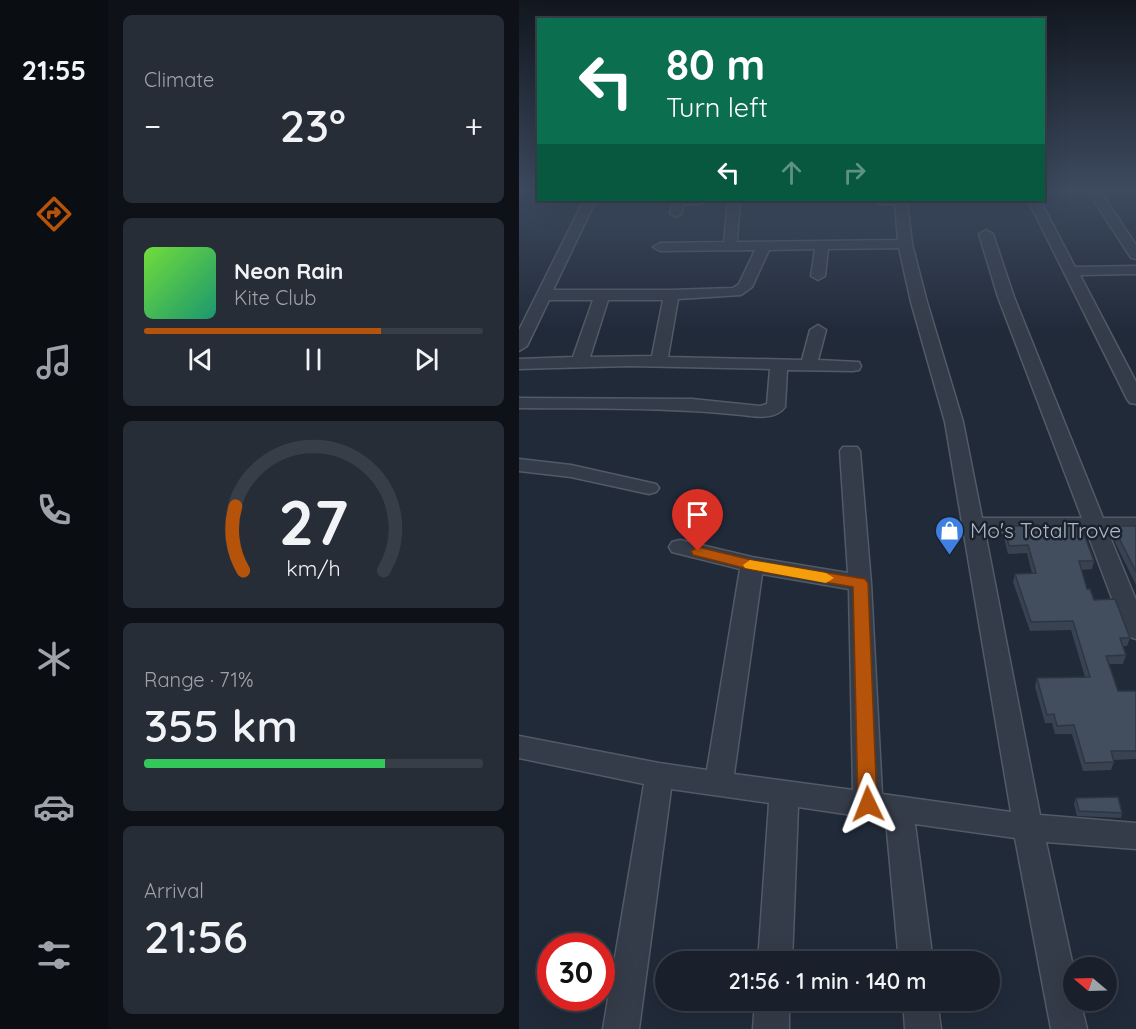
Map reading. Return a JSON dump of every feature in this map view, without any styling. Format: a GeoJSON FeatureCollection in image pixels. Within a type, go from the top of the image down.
{"type":"FeatureCollection","features":[{"type":"Feature","properties":{"kind":"street"},"geometry":{"type":"LineString","coordinates":[[519,346],[573,236]]}},
{"type":"Feature","properties":{"kind":"street"},"geometry":{"type":"LineString","coordinates":[[730,246],[731,236]]}},
{"type":"Feature","properties":{"kind":"street"},"geometry":{"type":"LineString","coordinates":[[904,236],[919,302],[954,422],[1028,827],[1069,1029]]}},
{"type":"Feature","properties":{"kind":"street"},"geometry":{"type":"LineString","coordinates":[[987,236],[1006,297],[1136,630]]}},
{"type":"Feature","properties":{"kind":"street"},"geometry":{"type":"LineString","coordinates":[[1052,236],[1136,399]]}},
{"type":"Feature","properties":{"kind":"street"},"geometry":{"type":"LineString","coordinates":[[1124,236],[1136,255]]}},
{"type":"Feature","properties":{"kind":"street"},"geometry":{"type":"LineString","coordinates":[[660,247],[905,244]]}},
{"type":"Feature","properties":{"kind":"street"},"geometry":{"type":"LineString","coordinates":[[818,276],[822,245]]}},
{"type":"Feature","properties":{"kind":"street"},"geometry":{"type":"LineString","coordinates":[[544,295],[671,295],[736,292],[745,287],[764,246]]}},
{"type":"Feature","properties":{"kind":"street"},"geometry":{"type":"LineString","coordinates":[[1069,271],[1136,270]]}},
{"type":"Feature","properties":{"kind":"street"},"geometry":{"type":"LineString","coordinates":[[580,362],[602,294]]}},
{"type":"Feature","properties":{"kind":"street"},"geometry":{"type":"LineString","coordinates":[[659,362],[671,295]]}},
{"type":"Feature","properties":{"kind":"street"},"geometry":{"type":"LineString","coordinates":[[519,309],[537,310]]}},
{"type":"Feature","properties":{"kind":"street"},"geometry":{"type":"LineString","coordinates":[[809,364],[818,330]]}},
{"type":"Feature","properties":{"kind":"street"},"geometry":{"type":"LineString","coordinates":[[519,364],[659,362],[853,366]]}},
{"type":"Feature","properties":{"kind":"street"},"geometry":{"type":"LineString","coordinates":[[519,403],[692,405],[761,412],[776,406],[779,364]]}},
{"type":"Feature","properties":{"kind":"street"},"geometry":{"type":"LineString","coordinates":[[850,451],[860,583],[868,804]]}},
{"type":"Feature","properties":{"kind":"street"},"geometry":{"type":"LineString","coordinates":[[519,465],[553,468],[649,488]]}},
{"type":"Feature","properties":{"kind":"street"},"geometry":{"type":"LineString","coordinates":[[973,525],[1136,525]]}},
{"type":"Feature","properties":{"kind":"street"},"geometry":{"type":"LineString","coordinates":[[680,547],[752,565],[860,583]]}},
{"type":"Feature","properties":{"kind":"street"},"geometry":{"type":"LineString","coordinates":[[719,783],[752,565]]}},
{"type":"Feature","properties":{"kind":"street"},"geometry":{"type":"LineString","coordinates":[[519,747],[659,775],[1028,827],[1136,836]]}},
{"type":"Feature","properties":{"kind":"street"},"geometry":{"type":"LineString","coordinates":[[621,1029],[659,775]]}},
{"type":"Feature","properties":{"kind":"street"},"geometry":{"type":"LineString","coordinates":[[776,951],[784,792]]}},
{"type":"Feature","properties":{"kind":"street"},"geometry":{"type":"LineString","coordinates":[[899,808],[915,951]]}},
{"type":"Feature","properties":{"kind":"street"},"geometry":{"type":"LineString","coordinates":[[771,1029],[772,1011]]}},
{"type":"Feature","properties":{"kind":"street"},"geometry":{"type":"LineString","coordinates":[[921,1011],[923,1029]]}},
{"type":"Feature","properties":{"kind":"building"},"geometry":{"type":"Polygon","coordinates":[[[1004,526],[1081,526],[1094,561],[1079,561],[1087,589],[1090,589],[1094,600],[1115,599],[1130,638],[1120,638],[1126,655],[1106,656],[1118,691],[1136,691],[1136,751],[1111,751],[1114,762],[1085,763],[1074,725],[1057,726],[1054,714],[1047,715],[1037,678],[1090,677],[1073,621],[1031,622],[1015,574],[1036,573],[1028,545],[1009,546],[1004,526]]]}},
{"type":"Feature","properties":{"kind":"building"},"geometry":{"type":"Polygon","coordinates":[[[1113,526],[1136,526],[1136,572],[1113,526]]]}},
{"type":"Feature","properties":{"kind":"building"},"geometry":{"type":"Polygon","coordinates":[[[1118,797],[1122,813],[1079,811],[1076,798],[1118,797]]]}},
{"type":"Feature","properties":{"kind":"slow traffic"},"geometry":{"type":"LineString","coordinates":[[750,565],[826,578]]}},
{"type":"Feature","properties":{"kind":"place","name":"Mo's TotalTrove"},"geometry":{"type":"Point","coordinates":[949,556]}},
{"type":"Feature","properties":{"kind":"route"},"geometry":{"type":"LineString","coordinates":[[698,551],[752,565],[860,583],[868,804]]}}]}
